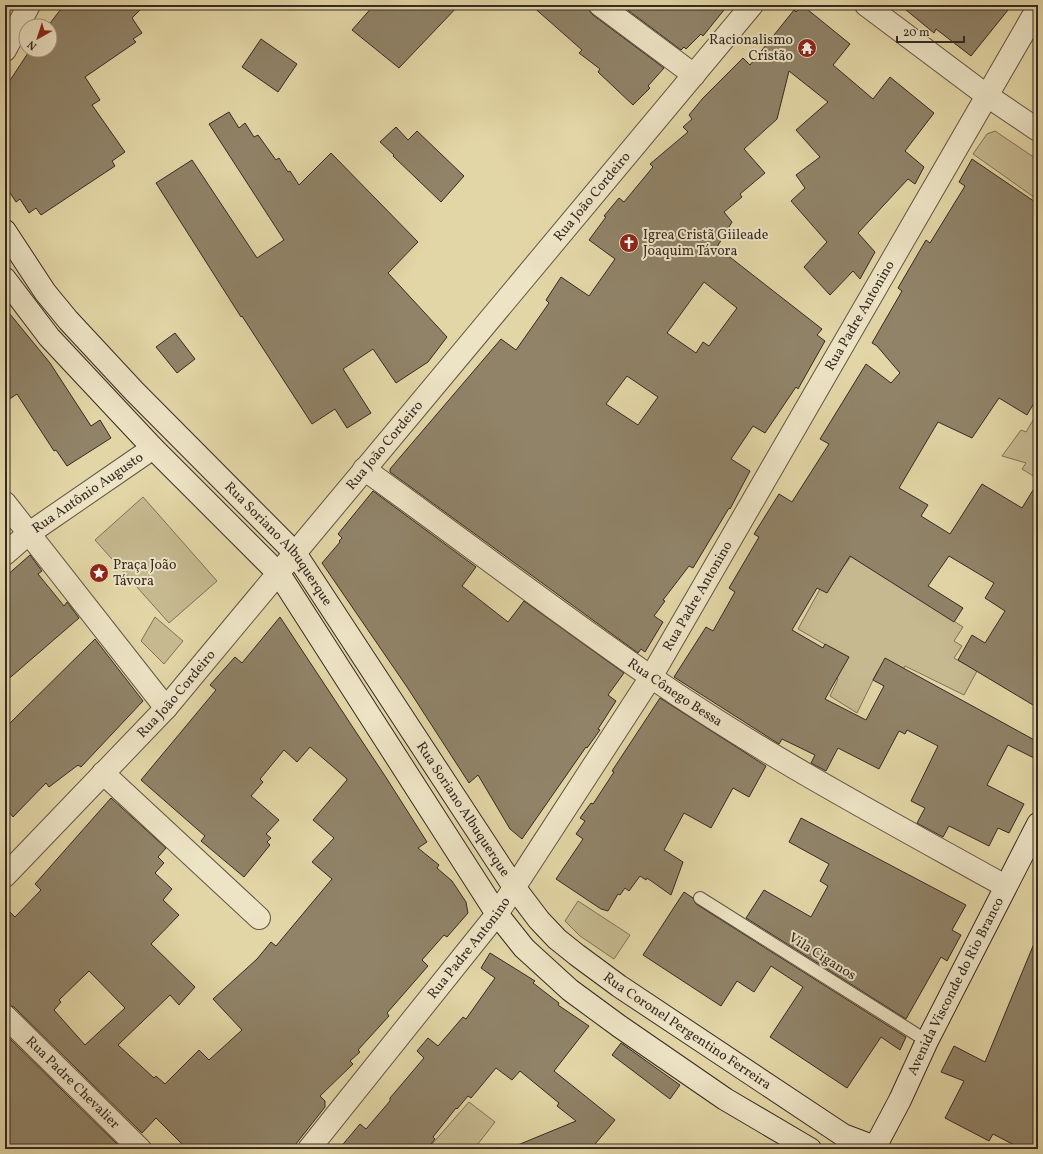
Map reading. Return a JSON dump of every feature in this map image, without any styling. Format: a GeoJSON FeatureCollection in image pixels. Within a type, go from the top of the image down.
{"type":"FeatureCollection","features":[{"type":"Feature","properties":{"kind":"street"},"geometry":{"type":"LineString","coordinates":[[5,50],[29,5]]}},
{"type":"Feature","properties":{"kind":"street"},"geometry":{"type":"LineString","coordinates":[[600,5],[694,75]]}},
{"type":"Feature","properties":{"kind":"street","name":"Rua João Cordeiro"},"geometry":{"type":"LineString","coordinates":[[5,876],[103,772],[166,708],[752,5]]}},
{"type":"Feature","properties":{"kind":"street"},"geometry":{"type":"LineString","coordinates":[[866,5],[986,95],[1038,130]]}},
{"type":"Feature","properties":{"kind":"street","name":"Rua Padre Antonino"},"geometry":{"type":"LineString","coordinates":[[309,1149],[497,914],[651,677],[986,95],[1036,11]]}},
{"type":"Feature","properties":{"kind":"street","name":"Rua Soriano Albuquerque"},"geometry":{"type":"LineString","coordinates":[[5,231],[45,292],[68,320],[134,391],[295,553],[514,887]]}},
{"type":"Feature","properties":{"kind":"street","name":"Rua Soriano Albuquerque"},"geometry":{"type":"LineString","coordinates":[[5,279],[49,337],[153,448],[279,574],[497,914]]}},
{"type":"Feature","properties":{"kind":"street"},"geometry":{"type":"LineString","coordinates":[[49,337],[68,320]]}},
{"type":"Feature","properties":{"kind":"street","name":"Rua Antônio Augusto"},"geometry":{"type":"LineString","coordinates":[[5,554],[28,534],[153,448]]}},
{"type":"Feature","properties":{"kind":"street","name":"Rua Cônego Bessa"},"geometry":{"type":"LineString","coordinates":[[364,469],[651,677],[806,776],[1006,886]]}},
{"type":"Feature","properties":{"kind":"street"},"geometry":{"type":"LineString","coordinates":[[5,503],[166,708]]}},
{"type":"Feature","properties":{"kind":"street"},"geometry":{"type":"LineString","coordinates":[[103,772],[259,918]]}},
{"type":"Feature","properties":{"kind":"street","name":"Avenida Visconde do Rio Branco"},"geometry":{"type":"LineString","coordinates":[[877,1148],[926,1041],[1038,824]]}},
{"type":"Feature","properties":{"kind":"street","name":"Rua Coronel Pergentino Ferreira"},"geometry":{"type":"LineString","coordinates":[[514,887],[539,920],[557,939],[589,964],[843,1135],[877,1148]]}},
{"type":"Feature","properties":{"kind":"street"},"geometry":{"type":"LineString","coordinates":[[497,914],[524,948],[576,994],[725,1099],[810,1149]]}},
{"type":"Feature","properties":{"kind":"street","name":"Rua Padre Chevalier"},"geometry":{"type":"LineString","coordinates":[[5,1016],[140,1149]]}},
{"type":"Feature","properties":{"kind":"lane","name":"Vila Ciganos"},"geometry":{"type":"LineString","coordinates":[[700,898],[926,1041]]}},
{"type":"Feature","properties":{"kind":"shaded area"},"geometry":{"type":"Polygon","coordinates":[[[995,131],[1038,160],[1038,200],[973,154],[987,134],[995,131]]]}},
{"type":"Feature","properties":{"kind":"shaded area"},"geometry":{"type":"Polygon","coordinates":[[[1038,412],[1038,479],[1022,469],[1026,463],[1002,456],[1021,430],[1026,432],[1038,412]]]}},
{"type":"Feature","properties":{"kind":"shaded area"},"geometry":{"type":"Polygon","coordinates":[[[143,497],[217,581],[169,623],[95,540],[143,497]]]}},
{"type":"Feature","properties":{"kind":"shaded area"},"geometry":{"type":"Polygon","coordinates":[[[852,555],[963,627],[954,641],[962,646],[954,658],[977,671],[964,695],[905,666],[895,683],[877,672],[857,713],[830,696],[838,679],[815,664],[826,645],[798,629],[836,560],[844,566],[852,555]]]}},
{"type":"Feature","properties":{"kind":"shaded area"},"geometry":{"type":"Polygon","coordinates":[[[155,617],[183,641],[164,664],[141,641],[155,617]]]}},
{"type":"Feature","properties":{"kind":"shaded area"},"geometry":{"type":"Polygon","coordinates":[[[578,901],[630,935],[614,959],[580,936],[565,921],[578,901]]]}},
{"type":"Feature","properties":{"kind":"shaded area"},"geometry":{"type":"Polygon","coordinates":[[[469,1102],[495,1122],[474,1149],[439,1149],[432,1144],[469,1102]]]}},
{"type":"Feature","properties":{"kind":"building"},"geometry":{"type":"Polygon","coordinates":[[[64,5],[145,5],[132,18],[142,33],[133,39],[136,42],[85,77],[100,100],[92,105],[125,152],[112,161],[115,166],[41,215],[36,208],[29,213],[20,199],[16,202],[5,185],[5,88],[25,58],[58,58],[58,18],[54,18],[64,5]]]}},
{"type":"Feature","properties":{"kind":"building"},"geometry":{"type":"Polygon","coordinates":[[[374,5],[459,5],[399,68],[352,30],[374,5]]]}},
{"type":"Feature","properties":{"kind":"building"},"geometry":{"type":"Polygon","coordinates":[[[531,5],[588,5],[589,10],[593,15],[664,68],[648,86],[650,88],[633,105],[598,72],[600,69],[579,53],[582,50],[531,5]]]}},
{"type":"Feature","properties":{"kind":"building"},"geometry":{"type":"Polygon","coordinates":[[[621,5],[728,5],[703,36],[701,34],[686,49],[684,47],[681,50],[621,5]]]}},
{"type":"Feature","properties":{"kind":"building"},"geometry":{"type":"Polygon","coordinates":[[[802,5],[850,44],[833,65],[873,99],[890,77],[934,113],[905,151],[924,167],[915,184],[908,179],[858,233],[875,252],[860,279],[853,271],[830,295],[804,267],[827,242],[791,201],[805,188],[796,175],[820,157],[796,130],[828,102],[789,71],[777,119],[744,149],[765,173],[740,194],[742,197],[724,212],[732,222],[717,247],[822,329],[817,335],[825,341],[798,389],[796,387],[765,433],[753,426],[731,459],[750,471],[730,509],[729,508],[693,568],[689,566],[663,600],[665,601],[654,616],[663,622],[645,652],[641,649],[638,653],[390,472],[390,469],[501,339],[516,350],[549,303],[546,300],[561,277],[589,296],[615,259],[589,240],[606,217],[604,216],[619,198],[624,202],[653,167],[650,164],[688,132],[683,127],[692,119],[689,115],[703,98],[743,58],[750,65],[794,10],[796,12],[802,5]],[[704,282],[667,333],[696,353],[703,342],[709,346],[737,308],[704,282]],[[627,376],[606,404],[638,425],[658,397],[627,376]]]}},
{"type":"Feature","properties":{"kind":"building"},"geometry":{"type":"Polygon","coordinates":[[[900,5],[1012,5],[971,56],[936,29],[934,33],[900,5]]]}},
{"type":"Feature","properties":{"kind":"building"},"geometry":{"type":"Polygon","coordinates":[[[261,39],[297,64],[278,92],[242,67],[261,39]]]}},
{"type":"Feature","properties":{"kind":"building"},"geometry":{"type":"Polygon","coordinates":[[[229,112],[239,128],[245,123],[254,137],[258,135],[276,160],[279,158],[299,185],[331,153],[418,242],[388,273],[447,337],[428,362],[396,383],[373,349],[343,369],[371,413],[347,428],[335,409],[312,424],[242,316],[241,317],[156,183],[192,160],[257,258],[284,240],[209,124],[229,112]]]}},
{"type":"Feature","properties":{"kind":"building"},"geometry":{"type":"Polygon","coordinates":[[[396,127],[408,140],[417,131],[464,176],[441,202],[380,142],[396,127]]]}},
{"type":"Feature","properties":{"kind":"building"},"geometry":{"type":"Polygon","coordinates":[[[972,159],[1038,204],[1038,396],[1027,415],[999,398],[972,438],[938,422],[899,488],[928,505],[921,516],[950,534],[982,484],[1022,508],[1038,482],[1038,708],[958,660],[972,635],[985,643],[1005,611],[985,598],[994,583],[949,556],[928,586],[963,608],[954,622],[850,556],[827,593],[817,588],[792,630],[823,648],[825,644],[849,657],[825,699],[866,720],[884,686],[873,680],[885,658],[1038,742],[1038,760],[1008,745],[987,785],[1024,804],[1009,833],[998,828],[989,846],[949,826],[943,837],[917,823],[925,808],[911,801],[938,746],[907,730],[905,734],[899,731],[879,769],[838,748],[826,771],[811,763],[815,755],[782,739],[779,744],[674,677],[706,627],[713,631],[735,592],[729,588],[759,537],[754,534],[779,494],[792,502],[829,444],[820,439],[866,364],[891,383],[900,373],[877,346],[872,343],[902,291],[898,288],[926,240],[930,243],[965,186],[959,182],[972,159]]]}},
{"type":"Feature","properties":{"kind":"building"},"geometry":{"type":"Polygon","coordinates":[[[5,308],[50,363],[91,426],[100,420],[111,438],[67,466],[56,450],[54,451],[17,394],[5,402],[5,308]]]}},
{"type":"Feature","properties":{"kind":"building"},"geometry":{"type":"Polygon","coordinates":[[[175,333],[195,359],[177,373],[156,347],[175,333]]]}},
{"type":"Feature","properties":{"kind":"building"},"geometry":{"type":"Polygon","coordinates":[[[373,491],[476,567],[462,586],[508,622],[524,601],[624,673],[608,695],[616,701],[598,729],[600,730],[587,748],[586,747],[522,839],[510,829],[478,775],[469,783],[407,687],[322,563],[340,542],[339,541],[342,538],[338,534],[373,491]]]}},
{"type":"Feature","properties":{"kind":"building"},"geometry":{"type":"Polygon","coordinates":[[[30,555],[42,571],[38,574],[64,606],[67,602],[79,618],[5,682],[5,577],[30,555]]]}},
{"type":"Feature","properties":{"kind":"building"},"geometry":{"type":"Polygon","coordinates":[[[280,617],[427,842],[418,848],[439,865],[437,868],[452,881],[466,902],[468,913],[447,937],[444,935],[422,960],[428,966],[387,1013],[389,1016],[358,1050],[360,1052],[350,1061],[353,1064],[320,1096],[325,1101],[325,1107],[292,1149],[187,1149],[156,1118],[142,1133],[14,1007],[5,1004],[5,907],[15,917],[41,890],[35,884],[111,798],[166,848],[158,857],[164,863],[155,873],[172,889],[163,900],[179,915],[151,944],[195,987],[179,1005],[170,995],[118,1045],[154,1078],[156,1076],[165,1084],[199,1050],[209,1060],[242,1030],[213,999],[257,959],[271,942],[276,946],[332,879],[312,862],[334,838],[313,820],[347,780],[310,747],[297,762],[284,750],[260,779],[263,782],[251,796],[279,820],[266,834],[271,838],[267,842],[270,845],[244,877],[201,841],[205,836],[141,780],[216,690],[210,685],[235,657],[242,663],[280,617]],[[89,971],[59,1000],[61,1002],[54,1010],[85,1045],[125,1008],[89,971]]]}},
{"type":"Feature","properties":{"kind":"building"},"geometry":{"type":"Polygon","coordinates":[[[95,639],[143,701],[81,767],[78,765],[49,787],[46,783],[13,817],[5,807],[5,728],[95,639]]]}},
{"type":"Feature","properties":{"kind":"building"},"geometry":{"type":"Polygon","coordinates":[[[660,698],[766,766],[749,797],[733,788],[711,828],[684,813],[664,850],[683,862],[671,895],[647,878],[646,880],[640,876],[629,891],[625,888],[620,895],[618,894],[608,911],[601,909],[556,879],[583,839],[576,834],[585,821],[580,818],[591,803],[593,804],[614,772],[612,771],[660,698]]]}},
{"type":"Feature","properties":{"kind":"building"},"geometry":{"type":"Polygon","coordinates":[[[801,818],[966,905],[952,930],[961,935],[947,961],[941,957],[906,1019],[746,918],[764,890],[811,917],[828,886],[820,881],[829,864],[789,842],[801,818]]]}},
{"type":"Feature","properties":{"kind":"building"},"geometry":{"type":"Polygon","coordinates":[[[684,892],[693,898],[696,904],[906,1037],[900,1050],[881,1037],[847,1088],[770,1037],[803,987],[771,966],[754,992],[737,981],[721,1006],[643,955],[684,892]]]}},
{"type":"Feature","properties":{"kind":"building"},"geometry":{"type":"Polygon","coordinates":[[[1038,934],[1038,1149],[1022,1149],[993,1134],[989,1141],[945,1118],[964,1081],[941,1072],[954,1046],[985,1062],[1038,934]]]}},
{"type":"Feature","properties":{"kind":"building"},"geometry":{"type":"Polygon","coordinates":[[[490,953],[535,981],[533,983],[559,1003],[558,1005],[589,1026],[554,1071],[615,1120],[591,1149],[508,1149],[576,1121],[557,1106],[559,1103],[520,1071],[512,1080],[496,1068],[471,1098],[468,1096],[457,1109],[456,1108],[433,1137],[435,1139],[427,1149],[339,1149],[360,1124],[366,1129],[390,1101],[390,1098],[424,1058],[417,1051],[428,1038],[438,1046],[463,1017],[466,1019],[495,978],[481,968],[490,953]]]}},
{"type":"Feature","properties":{"kind":"building"},"geometry":{"type":"Polygon","coordinates":[[[5,1034],[122,1149],[5,1149],[5,1078],[10,1074],[5,1070],[5,1034]]]}},
{"type":"Feature","properties":{"kind":"building"},"geometry":{"type":"Polygon","coordinates":[[[621,1043],[680,1085],[670,1099],[612,1055],[621,1043]]]}},
{"type":"Feature","properties":{"kind":"place","name":"Racionalismo Cristão"},"geometry":{"type":"Point","coordinates":[807,48]}},
{"type":"Feature","properties":{"kind":"place","name":"Igrea Cristã Giileade Joaquim Távora"},"geometry":{"type":"Point","coordinates":[629,243]}},
{"type":"Feature","properties":{"kind":"place","name":"Praça João Távora"},"geometry":{"type":"Point","coordinates":[99,573]}}]}
